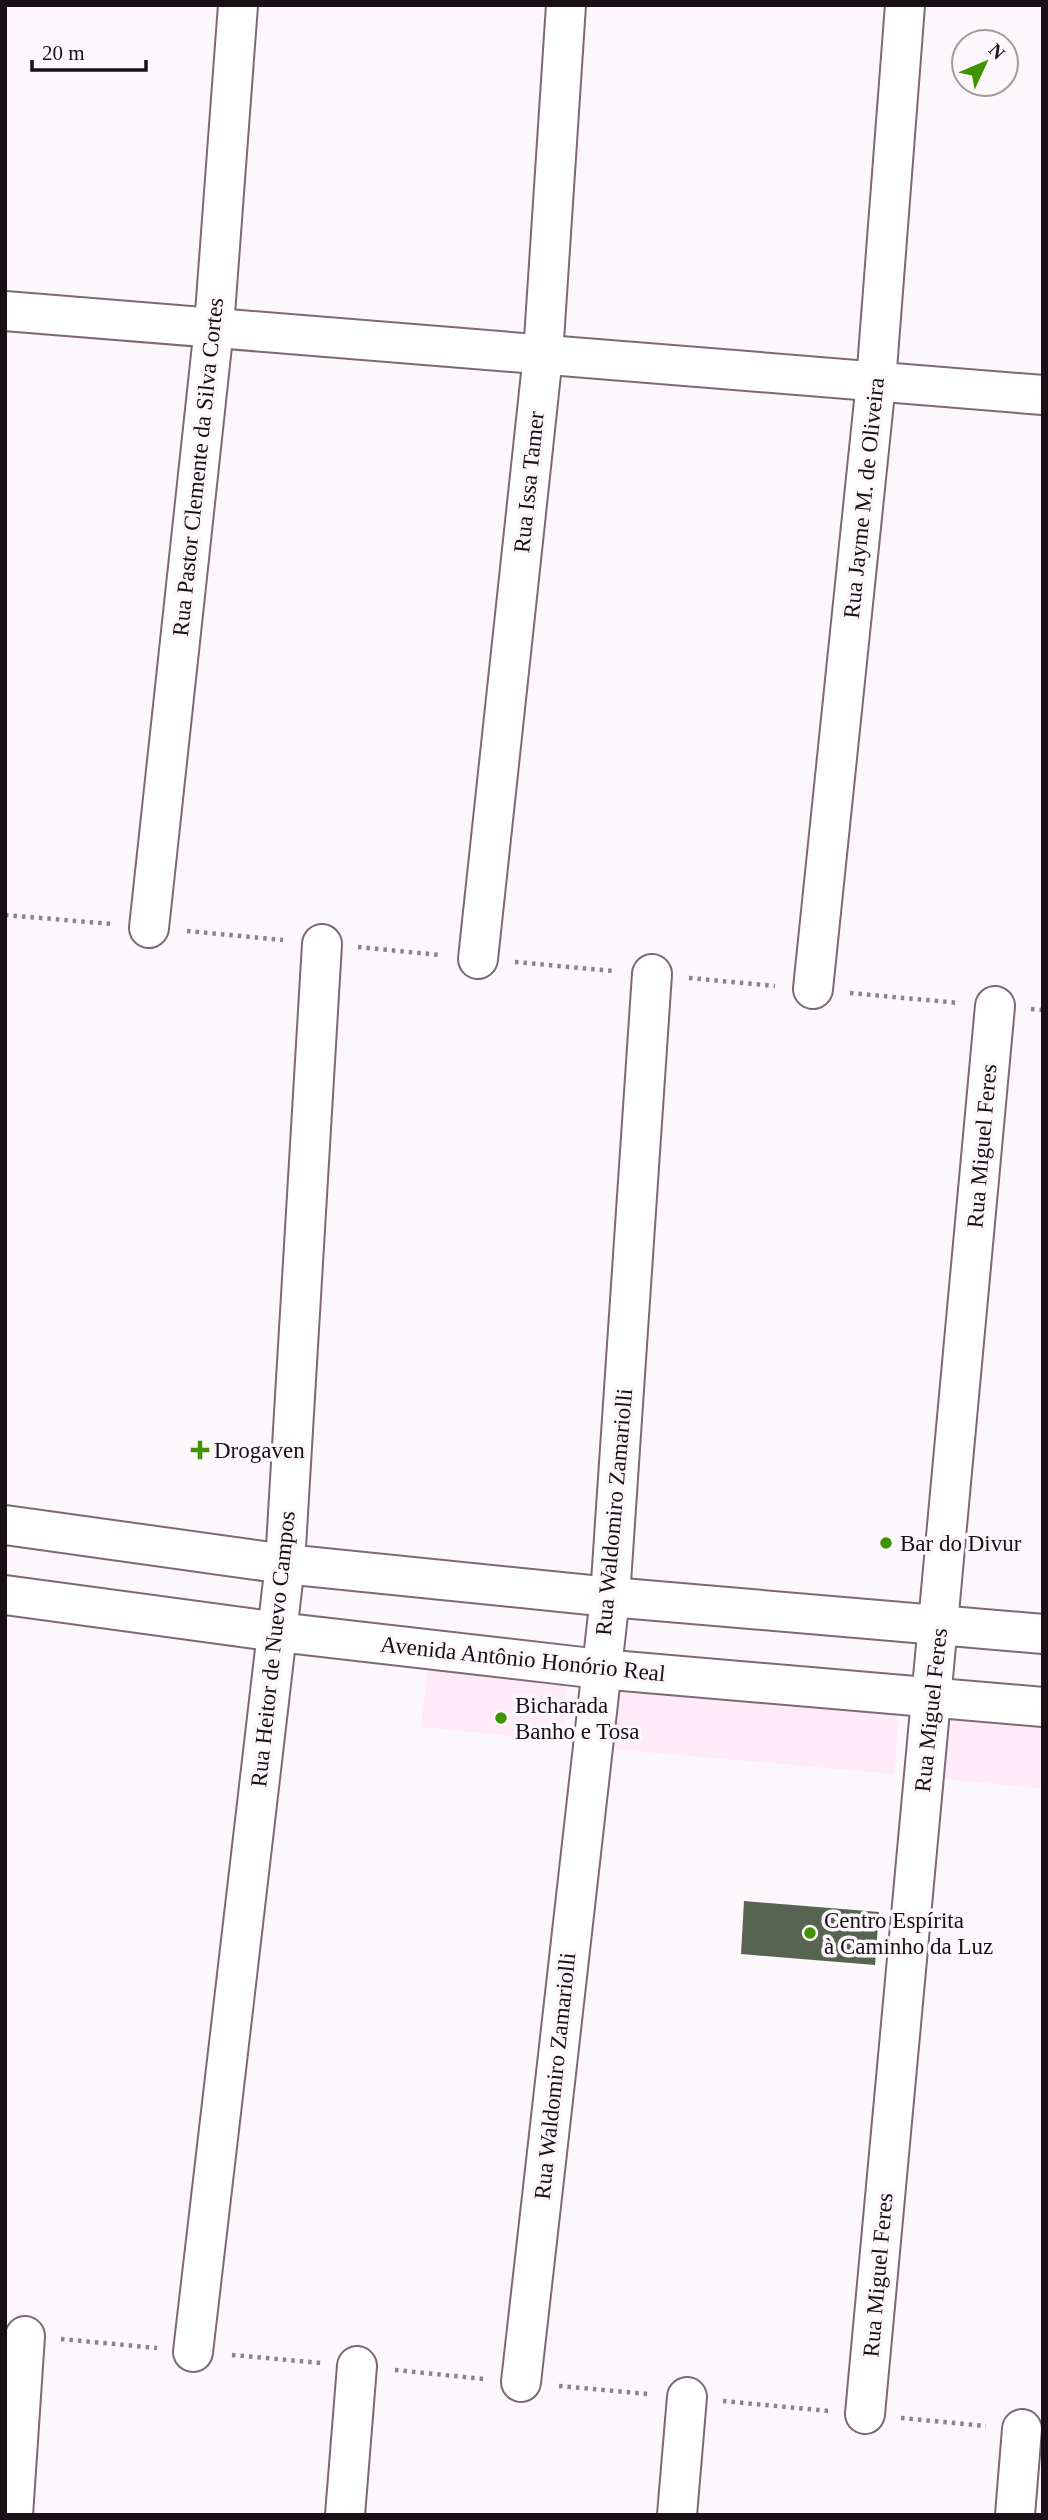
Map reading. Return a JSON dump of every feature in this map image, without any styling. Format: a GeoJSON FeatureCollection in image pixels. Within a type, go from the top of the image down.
{"type":"FeatureCollection","features":[{"type":"Feature","properties":{"kind":"street","name":"Rua Pastor Clemente da Silva Cortes"},"geometry":{"type":"LineString","coordinates":[[149,928],[214,327],[238,5]]}},
{"type":"Feature","properties":{"kind":"street","name":"Rua Issa Tamer"},"geometry":{"type":"LineString","coordinates":[[478,958],[543,355],[566,5]]}},
{"type":"Feature","properties":{"kind":"street","name":"Rua Jayme M. de Oliveira"},"geometry":{"type":"LineString","coordinates":[[813,989],[876,382],[905,5]]}},
{"type":"Feature","properties":{"kind":"street"},"geometry":{"type":"LineString","coordinates":[[5,311],[1043,394]]}},
{"type":"Feature","properties":{"kind":"street","name":"Rua Heitor de Nuevo Campos"},"geometry":{"type":"LineString","coordinates":[[193,2352],[285,1564],[322,944]]}},
{"type":"Feature","properties":{"kind":"street","name":"Rua Waldomiro Zamariolli"},"geometry":{"type":"LineString","coordinates":[[521,2382],[600,1669],[611,1597],[652,974]]}},
{"type":"Feature","properties":{"kind":"street","name":"Rua Miguel Feres"},"geometry":{"type":"LineString","coordinates":[[865,2414],[940,1626],[995,1006]]}},
{"type":"Feature","properties":{"kind":"street"},"geometry":{"type":"LineString","coordinates":[[5,1525],[285,1564],[611,1597],[1043,1634]]}},
{"type":"Feature","properties":{"kind":"street","name":"Avenida Antônio Honório Real"},"geometry":{"type":"LineString","coordinates":[[5,1595],[278,1632],[600,1669],[1043,1707]]}},
{"type":"Feature","properties":{"kind":"street"},"geometry":{"type":"LineString","coordinates":[[13,2515],[25,2336]]}},
{"type":"Feature","properties":{"kind":"street"},"geometry":{"type":"LineString","coordinates":[[345,2515],[357,2367]]}},
{"type":"Feature","properties":{"kind":"street"},"geometry":{"type":"LineString","coordinates":[[677,2515],[687,2397]]}},
{"type":"Feature","properties":{"kind":"street"},"geometry":{"type":"LineString","coordinates":[[1015,2515],[1022,2429]]}},
{"type":"Feature","properties":{"kind":"path"},"geometry":{"type":"LineString","coordinates":[[5,915],[1043,1010]]}},
{"type":"Feature","properties":{"kind":"shaded area"},"geometry":{"type":"Polygon","coordinates":[[[430,1654],[562,1674],[566,1688],[564,1741],[421,1727],[430,1654]]]}},
{"type":"Feature","properties":{"kind":"shaded area"},"geometry":{"type":"Polygon","coordinates":[[[603,1685],[893,1706],[898,1719],[895,1774],[600,1748],[603,1685]]]}},
{"type":"Feature","properties":{"kind":"shaded area"},"geometry":{"type":"Polygon","coordinates":[[[1043,1711],[1043,1789],[928,1777],[932,1713],[1043,1711]]]}},
{"type":"Feature","properties":{"kind":"building","name":"Centro Espírita à Caminho da Luz"},"geometry":{"type":"Polygon","coordinates":[[[744,1901],[879,1912],[875,1965],[741,1954],[744,1901]]]}},
{"type":"Feature","properties":{"kind":"place","name":"Drogaven"},"geometry":{"type":"Point","coordinates":[200,1450]}},
{"type":"Feature","properties":{"kind":"place","name":"Bar do Divur"},"geometry":{"type":"Point","coordinates":[886,1543]}},
{"type":"Feature","properties":{"kind":"place","name":"Bicharada Banho e Tosa"},"geometry":{"type":"Point","coordinates":[501,1718]}},
{"type":"Feature","properties":{"kind":"place","name":"Centro Espírita à Caminho da Luz"},"geometry":{"type":"Point","coordinates":[810,1933]}}]}
